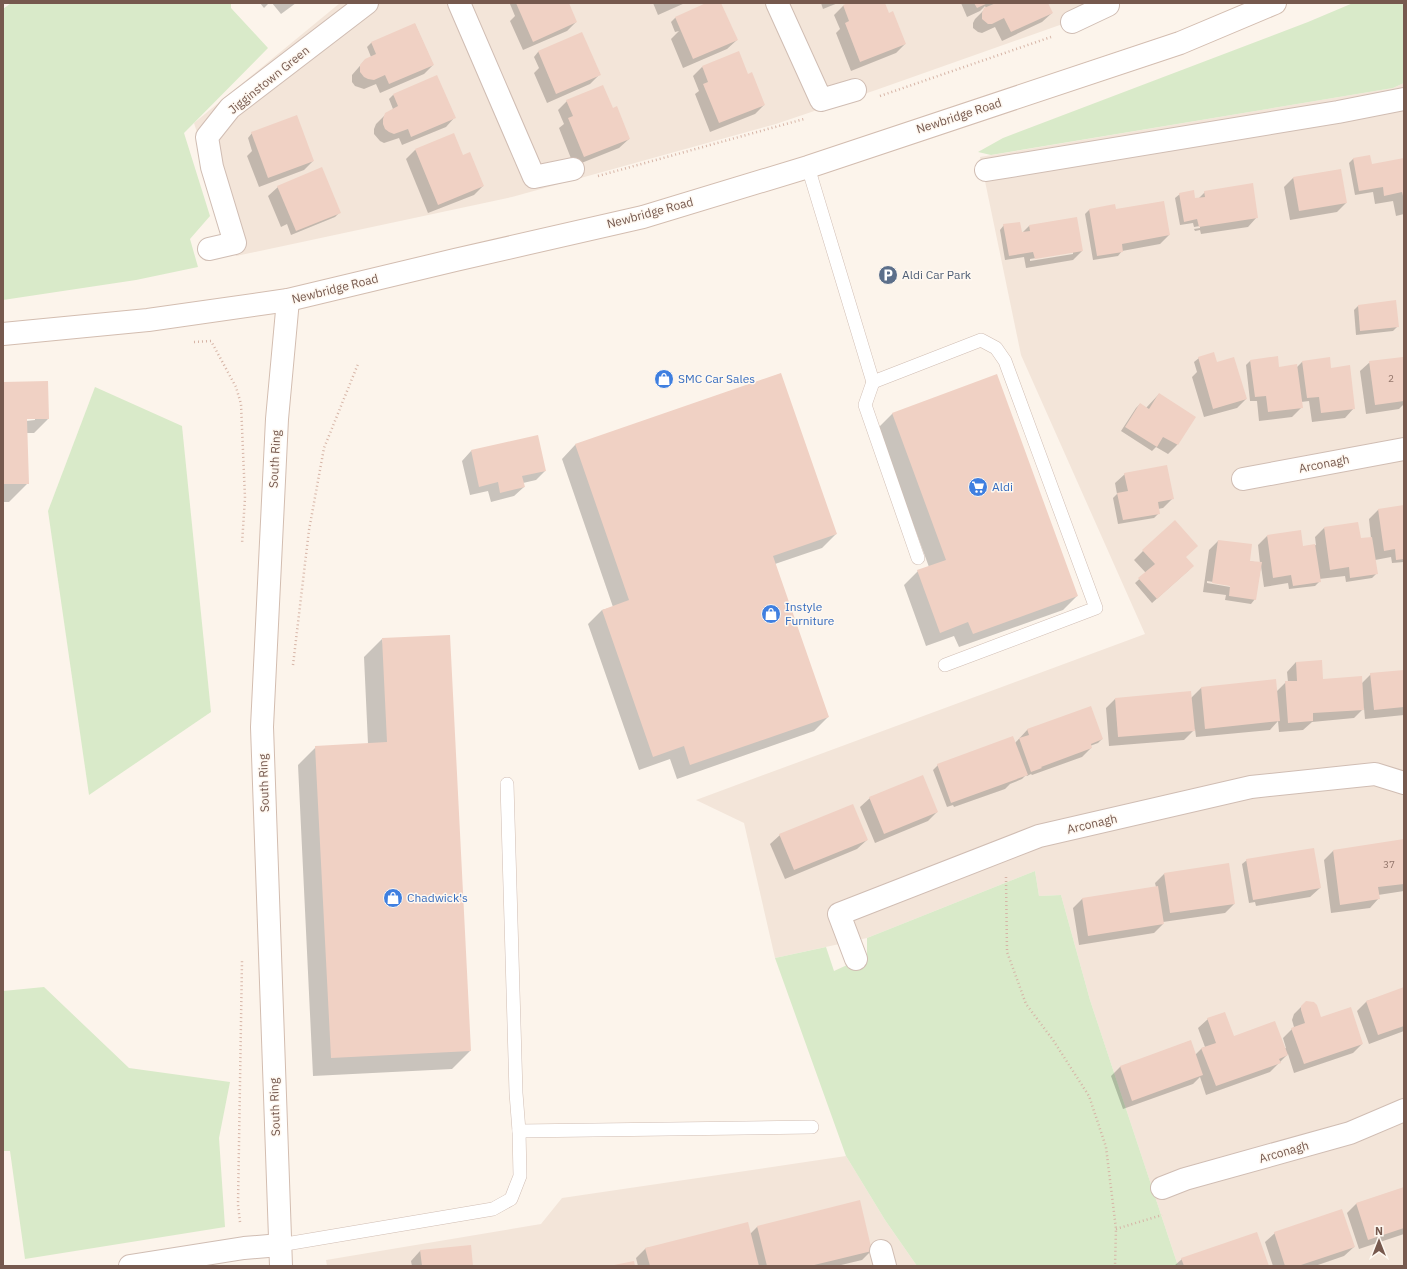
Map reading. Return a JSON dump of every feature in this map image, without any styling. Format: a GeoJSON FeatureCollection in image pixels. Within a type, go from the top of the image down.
{"type":"FeatureCollection","features":[{"type":"Feature","properties":{"kind":"street","name":"Jigginstown Green"},"geometry":{"type":"LineString","coordinates":[[209,249],[235,243],[212,167],[207,137],[230,108],[367,3]]}},
{"type":"Feature","properties":{"kind":"street"},"geometry":{"type":"LineString","coordinates":[[459,3],[534,177],[573,169]]}},
{"type":"Feature","properties":{"kind":"street"},"geometry":{"type":"LineString","coordinates":[[777,3],[821,100],[855,90]]}},
{"type":"Feature","properties":{"kind":"street"},"geometry":{"type":"LineString","coordinates":[[1072,22],[1108,5],[1107,3]]}},
{"type":"Feature","properties":{"kind":"street","name":"Newbridge Road"},"geometry":{"type":"LineString","coordinates":[[3,334],[148,320],[288,300],[643,217],[808,167],[1180,43],[1275,3]]}},
{"type":"Feature","properties":{"kind":"street"},"geometry":{"type":"LineString","coordinates":[[986,170],[1338,112],[1404,99]]}},
{"type":"Feature","properties":{"kind":"street","name":"South Ring"},"geometry":{"type":"LineString","coordinates":[[280,1256],[262,727],[277,420],[288,300]]}},
{"type":"Feature","properties":{"kind":"street","name":"Arconagh"},"geometry":{"type":"LineString","coordinates":[[1243,479],[1404,449]]}},
{"type":"Feature","properties":{"kind":"street","name":"Arconagh"},"geometry":{"type":"LineString","coordinates":[[856,959],[839,914],[1039,836],[1251,787],[1375,774],[1404,783]]}},
{"type":"Feature","properties":{"kind":"street","name":"Arconagh"},"geometry":{"type":"LineString","coordinates":[[1162,1188],[1185,1179],[1350,1133],[1404,1110]]}},
{"type":"Feature","properties":{"kind":"street"},"geometry":{"type":"LineString","coordinates":[[130,1266],[244,1248],[280,1256]]}},
{"type":"Feature","properties":{"kind":"lane"},"geometry":{"type":"LineString","coordinates":[[808,167],[873,382],[865,405],[918,558]]}},
{"type":"Feature","properties":{"kind":"lane"},"geometry":{"type":"LineString","coordinates":[[873,382],[981,340],[996,348],[1005,361],[1096,608],[945,665]]}},
{"type":"Feature","properties":{"kind":"lane"},"geometry":{"type":"LineString","coordinates":[[280,1256],[493,1209],[511,1199],[520,1176],[507,784]]}},
{"type":"Feature","properties":{"kind":"lane"},"geometry":{"type":"LineString","coordinates":[[519,1131],[812,1127]]}},
{"type":"Feature","properties":{"kind":"path"},"geometry":{"type":"LineString","coordinates":[[855,90],[870,99],[1063,32],[1072,22]]}},
{"type":"Feature","properties":{"kind":"path"},"geometry":{"type":"LineString","coordinates":[[573,169],[583,180],[809,118],[821,100]]}},
{"type":"Feature","properties":{"kind":"path"},"geometry":{"type":"LineString","coordinates":[[188,342],[211,341],[236,387]]}},
{"type":"Feature","properties":{"kind":"path"},"geometry":{"type":"LineString","coordinates":[[293,667],[309,530],[324,448],[358,364]]}},
{"type":"Feature","properties":{"kind":"path"},"geometry":{"type":"LineString","coordinates":[[1005,849],[1007,952],[1026,1004],[1053,1040],[1089,1096],[1106,1147],[1116,1229],[1115,1266]]}},
{"type":"Feature","properties":{"kind":"path"},"geometry":{"type":"LineString","coordinates":[[1116,1229],[1169,1213],[1162,1188]]}},
{"type":"Feature","properties":{"kind":"shaded area"},"geometry":{"type":"Polygon","coordinates":[[[340,3],[1122,3],[776,124],[512,197],[236,256],[194,123],[340,3]]]}},
{"type":"Feature","properties":{"kind":"shaded area"},"geometry":{"type":"Polygon","coordinates":[[[1404,83],[1404,1266],[1178,1266],[1090,1000],[1061,895],[1039,896],[1035,871],[867,938],[775,958],[744,823],[696,800],[1145,634],[1021,355],[980,157],[1393,88],[1404,83]]]}},
{"type":"Feature","properties":{"kind":"shaded area"},"geometry":{"type":"Polygon","coordinates":[[[846,1156],[885,1220],[917,1266],[327,1266],[326,1260],[541,1224],[562,1198],[846,1156]]]}},
{"type":"Feature","properties":{"kind":"green space"},"geometry":{"type":"Polygon","coordinates":[[[11,3],[231,3],[231,8],[268,48],[184,133],[210,216],[190,239],[198,267],[136,280],[3,300],[3,9],[11,3]]]}},
{"type":"Feature","properties":{"kind":"green space"},"geometry":{"type":"Polygon","coordinates":[[[1353,3],[1404,3],[1404,83],[1393,88],[991,155],[978,152],[1003,138],[1308,22],[1353,3]]]}},
{"type":"Feature","properties":{"kind":"green space"},"geometry":{"type":"Polygon","coordinates":[[[95,387],[182,426],[211,712],[89,795],[48,511],[95,387]]]}},
{"type":"Feature","properties":{"kind":"green space"},"geometry":{"type":"Polygon","coordinates":[[[1035,871],[1039,896],[1061,895],[1090,1000],[1178,1266],[917,1266],[885,1220],[846,1156],[775,958],[826,947],[834,971],[867,956],[867,938],[1035,871]]]}},
{"type":"Feature","properties":{"kind":"green space"},"geometry":{"type":"Polygon","coordinates":[[[44,987],[129,1068],[230,1082],[219,1138],[225,1227],[25,1259],[10,1151],[3,1151],[3,991],[44,987]]]}},
{"type":"Feature","properties":{"kind":"building"},"geometry":{"type":"Polygon","coordinates":[[[516,3],[569,3],[577,22],[533,42],[516,3]]]}},
{"type":"Feature","properties":{"kind":"building"},"geometry":{"type":"Polygon","coordinates":[[[706,3],[721,3],[738,40],[693,59],[675,17],[706,3]]]}},
{"type":"Feature","properties":{"kind":"building"},"geometry":{"type":"Polygon","coordinates":[[[848,3],[885,3],[889,13],[893,11],[906,44],[860,62],[845,23],[849,21],[843,5],[848,3]]]}},
{"type":"Feature","properties":{"kind":"building"},"geometry":{"type":"Polygon","coordinates":[[[974,3],[988,3],[977,8],[974,3]]]}},
{"type":"Feature","properties":{"kind":"building"},"geometry":{"type":"Polygon","coordinates":[[[996,3],[1048,3],[1053,13],[1011,32],[1004,18],[992,24],[988,24],[982,19],[984,8],[996,3]]]}},
{"type":"Feature","properties":{"kind":"building"},"geometry":{"type":"Polygon","coordinates":[[[415,23],[434,65],[389,84],[385,75],[374,80],[364,77],[360,72],[360,65],[365,59],[376,54],[371,42],[415,23]]]}},
{"type":"Feature","properties":{"kind":"building"},"geometry":{"type":"Polygon","coordinates":[[[582,32],[601,75],[556,94],[538,51],[582,32]]]}},
{"type":"Feature","properties":{"kind":"building"},"geometry":{"type":"Polygon","coordinates":[[[739,51],[748,74],[752,72],[765,105],[719,123],[703,84],[708,82],[702,66],[739,51]]]}},
{"type":"Feature","properties":{"kind":"building"},"geometry":{"type":"Polygon","coordinates":[[[437,75],[456,118],[411,137],[408,129],[394,134],[385,129],[383,119],[385,113],[398,106],[393,94],[437,75]]]}},
{"type":"Feature","properties":{"kind":"building"},"geometry":{"type":"Polygon","coordinates":[[[603,85],[613,108],[617,106],[630,139],[584,157],[568,118],[573,116],[566,100],[603,85]]]}},
{"type":"Feature","properties":{"kind":"building"},"geometry":{"type":"Polygon","coordinates":[[[297,115],[314,161],[268,178],[251,132],[297,115]]]}},
{"type":"Feature","properties":{"kind":"building"},"geometry":{"type":"Polygon","coordinates":[[[454,133],[463,155],[470,152],[484,186],[438,205],[415,149],[454,133]]]}},
{"type":"Feature","properties":{"kind":"building"},"geometry":{"type":"Polygon","coordinates":[[[1370,155],[1372,164],[1404,158],[1404,200],[1402,192],[1384,196],[1383,187],[1359,191],[1353,158],[1370,155]]]}},
{"type":"Feature","properties":{"kind":"building"},"geometry":{"type":"Polygon","coordinates":[[[322,167],[341,213],[296,231],[277,186],[322,167]]]}},
{"type":"Feature","properties":{"kind":"building"},"geometry":{"type":"Polygon","coordinates":[[[1341,169],[1347,203],[1299,211],[1293,177],[1341,169]]]}},
{"type":"Feature","properties":{"kind":"building"},"geometry":{"type":"Polygon","coordinates":[[[1253,183],[1258,218],[1199,227],[1197,219],[1184,222],[1179,193],[1194,190],[1195,198],[1205,197],[1204,191],[1253,183]]]}},
{"type":"Feature","properties":{"kind":"building"},"geometry":{"type":"Polygon","coordinates":[[[1164,201],[1170,235],[1122,244],[1123,252],[1097,256],[1089,209],[1115,204],[1116,209],[1164,201]]]}},
{"type":"Feature","properties":{"kind":"building"},"geometry":{"type":"Polygon","coordinates":[[[1077,217],[1083,251],[1035,259],[1033,252],[1009,256],[1003,224],[1020,222],[1022,232],[1030,231],[1029,225],[1077,217]]]}},
{"type":"Feature","properties":{"kind":"building"},"geometry":{"type":"Polygon","coordinates":[[[1396,300],[1399,327],[1360,331],[1358,305],[1396,300]]]}},
{"type":"Feature","properties":{"kind":"building"},"geometry":{"type":"Polygon","coordinates":[[[1214,352],[1217,362],[1234,357],[1247,399],[1213,409],[1198,357],[1214,352]]]}},
{"type":"Feature","properties":{"kind":"building"},"geometry":{"type":"Polygon","coordinates":[[[1278,356],[1279,367],[1297,364],[1303,408],[1268,412],[1266,396],[1255,397],[1250,360],[1278,356]]]}},
{"type":"Feature","properties":{"kind":"building"},"geometry":{"type":"Polygon","coordinates":[[[1330,357],[1331,368],[1350,365],[1355,409],[1321,413],[1319,397],[1307,398],[1302,361],[1330,357]]]}},
{"type":"Feature","properties":{"kind":"building"},"geometry":{"type":"Polygon","coordinates":[[[1403,357],[1404,401],[1375,405],[1369,361],[1403,357]]]}},
{"type":"Feature","properties":{"kind":"building"},"geometry":{"type":"Polygon","coordinates":[[[781,373],[837,534],[773,556],[829,717],[690,765],[684,746],[653,757],[602,610],[629,600],[575,444],[781,373]]]}},
{"type":"Feature","properties":{"kind":"building","name":"Aldi"},"geometry":{"type":"Polygon","coordinates":[[[997,374],[1078,596],[973,634],[968,622],[940,633],[917,570],[946,560],[892,413],[997,374]]]}},
{"type":"Feature","properties":{"kind":"building"},"geometry":{"type":"Polygon","coordinates":[[[48,381],[49,419],[27,419],[29,484],[3,484],[3,382],[48,381]]]}},
{"type":"Feature","properties":{"kind":"building"},"geometry":{"type":"Polygon","coordinates":[[[1159,393],[1196,417],[1178,445],[1163,437],[1157,447],[1125,427],[1140,403],[1149,409],[1159,393]]]}},
{"type":"Feature","properties":{"kind":"building"},"geometry":{"type":"Polygon","coordinates":[[[538,435],[546,471],[522,476],[525,487],[500,493],[498,482],[479,487],[471,450],[538,435]]]}},
{"type":"Feature","properties":{"kind":"building"},"geometry":{"type":"Polygon","coordinates":[[[1167,465],[1174,499],[1158,502],[1160,514],[1123,520],[1117,493],[1128,491],[1124,473],[1167,465]]]}},
{"type":"Feature","properties":{"kind":"building"},"geometry":{"type":"Polygon","coordinates":[[[1404,505],[1404,559],[1396,560],[1395,549],[1384,551],[1378,509],[1404,505]]]}},
{"type":"Feature","properties":{"kind":"building"},"geometry":{"type":"Polygon","coordinates":[[[1175,520],[1198,546],[1186,557],[1194,566],[1157,599],[1138,578],[1155,564],[1142,550],[1175,520]]]}},
{"type":"Feature","properties":{"kind":"building"},"geometry":{"type":"Polygon","coordinates":[[[1358,522],[1361,538],[1372,537],[1378,574],[1350,578],[1349,567],[1330,570],[1324,527],[1358,522]]]}},
{"type":"Feature","properties":{"kind":"building"},"geometry":{"type":"Polygon","coordinates":[[[1301,530],[1303,546],[1315,544],[1321,582],[1293,586],[1291,575],[1273,578],[1267,535],[1301,530]]]}},
{"type":"Feature","properties":{"kind":"building"},"geometry":{"type":"Polygon","coordinates":[[[1218,540],[1252,544],[1250,561],[1262,562],[1256,600],[1229,596],[1230,586],[1212,583],[1218,540]]]}},
{"type":"Feature","properties":{"kind":"building","name":"Chadwick's"},"geometry":{"type":"Polygon","coordinates":[[[450,635],[471,1051],[331,1058],[315,746],[387,742],[382,638],[450,635]]]}},
{"type":"Feature","properties":{"kind":"building"},"geometry":{"type":"Polygon","coordinates":[[[1322,660],[1323,679],[1362,676],[1364,710],[1313,713],[1313,721],[1288,723],[1285,681],[1297,681],[1296,662],[1322,660]]]}},
{"type":"Feature","properties":{"kind":"building"},"geometry":{"type":"Polygon","coordinates":[[[1404,670],[1404,707],[1374,710],[1370,673],[1404,670]]]}},
{"type":"Feature","properties":{"kind":"building"},"geometry":{"type":"Polygon","coordinates":[[[1276,679],[1280,721],[1205,729],[1201,687],[1276,679]]]}},
{"type":"Feature","properties":{"kind":"building"},"geometry":{"type":"Polygon","coordinates":[[[1191,691],[1195,731],[1118,737],[1115,698],[1191,691]]]}},
{"type":"Feature","properties":{"kind":"building"},"geometry":{"type":"Polygon","coordinates":[[[1091,706],[1103,739],[1091,744],[1092,748],[1031,772],[1019,738],[1029,735],[1027,729],[1091,706]]]}},
{"type":"Feature","properties":{"kind":"building"},"geometry":{"type":"Polygon","coordinates":[[[1013,736],[1028,775],[951,803],[937,764],[1013,736]]]}},
{"type":"Feature","properties":{"kind":"building"},"geometry":{"type":"Polygon","coordinates":[[[923,775],[938,812],[884,834],[869,797],[923,775]]]}},
{"type":"Feature","properties":{"kind":"building"},"geometry":{"type":"Polygon","coordinates":[[[853,804],[868,840],[794,870],[779,834],[853,804]]]}},
{"type":"Feature","properties":{"kind":"building"},"geometry":{"type":"Polygon","coordinates":[[[1404,839],[1404,884],[1378,887],[1380,899],[1340,905],[1333,850],[1404,839]]]}},
{"type":"Feature","properties":{"kind":"building"},"geometry":{"type":"Polygon","coordinates":[[[1314,848],[1321,888],[1253,900],[1246,859],[1314,848]]]}},
{"type":"Feature","properties":{"kind":"building"},"geometry":{"type":"Polygon","coordinates":[[[1229,863],[1235,904],[1170,913],[1164,873],[1229,863]]]}},
{"type":"Feature","properties":{"kind":"building"},"geometry":{"type":"Polygon","coordinates":[[[1158,886],[1164,924],[1088,936],[1082,898],[1158,886]]]}},
{"type":"Feature","properties":{"kind":"building"},"geometry":{"type":"Polygon","coordinates":[[[1404,987],[1404,1026],[1378,1035],[1366,1001],[1404,987]]]}},
{"type":"Feature","properties":{"kind":"building"},"geometry":{"type":"Polygon","coordinates":[[[1306,1001],[1314,1002],[1317,1005],[1321,1017],[1351,1007],[1363,1044],[1304,1064],[1291,1028],[1305,1023],[1301,1006],[1306,1001]]]}},
{"type":"Feature","properties":{"kind":"building"},"geometry":{"type":"Polygon","coordinates":[[[1225,1012],[1234,1036],[1275,1021],[1288,1055],[1279,1059],[1281,1063],[1216,1086],[1201,1048],[1216,1043],[1207,1018],[1225,1012]]]}},
{"type":"Feature","properties":{"kind":"building"},"geometry":{"type":"Polygon","coordinates":[[[1191,1040],[1203,1075],[1132,1101],[1120,1066],[1191,1040]]]}},
{"type":"Feature","properties":{"kind":"building"},"geometry":{"type":"Polygon","coordinates":[[[1404,1187],[1404,1228],[1368,1240],[1356,1203],[1404,1187]]]}},
{"type":"Feature","properties":{"kind":"building"},"geometry":{"type":"Polygon","coordinates":[[[860,1200],[872,1251],[810,1266],[767,1266],[757,1226],[860,1200]]]}},
{"type":"Feature","properties":{"kind":"building"},"geometry":{"type":"Polygon","coordinates":[[[1342,1209],[1355,1247],[1298,1266],[1285,1266],[1274,1232],[1342,1209]]]}},
{"type":"Feature","properties":{"kind":"building"},"geometry":{"type":"Polygon","coordinates":[[[748,1222],[759,1266],[650,1266],[645,1248],[748,1222]]]}},
{"type":"Feature","properties":{"kind":"building"},"geometry":{"type":"Polygon","coordinates":[[[1257,1232],[1269,1266],[1184,1266],[1181,1258],[1257,1232]]]}},
{"type":"Feature","properties":{"kind":"building"},"geometry":{"type":"Polygon","coordinates":[[[471,1245],[473,1266],[422,1266],[420,1250],[471,1245]]]}},
{"type":"Feature","properties":{"kind":"building"},"geometry":{"type":"Polygon","coordinates":[[[634,1261],[635,1266],[614,1265],[634,1261]]]}},
{"type":"Feature","properties":{"kind":"place","name":"Aldi Car Park"},"geometry":{"type":"Point","coordinates":[888,275]}},
{"type":"Feature","properties":{"kind":"place","name":"SMC Car Sales"},"geometry":{"type":"Point","coordinates":[664,379]}},
{"type":"Feature","properties":{"kind":"place","name":"Aldi"},"geometry":{"type":"Point","coordinates":[978,487]}},
{"type":"Feature","properties":{"kind":"place","name":"Instyle Furniture"},"geometry":{"type":"Point","coordinates":[771,614]}},
{"type":"Feature","properties":{"kind":"place","name":"Chadwick's"},"geometry":{"type":"Point","coordinates":[393,898]}}]}
